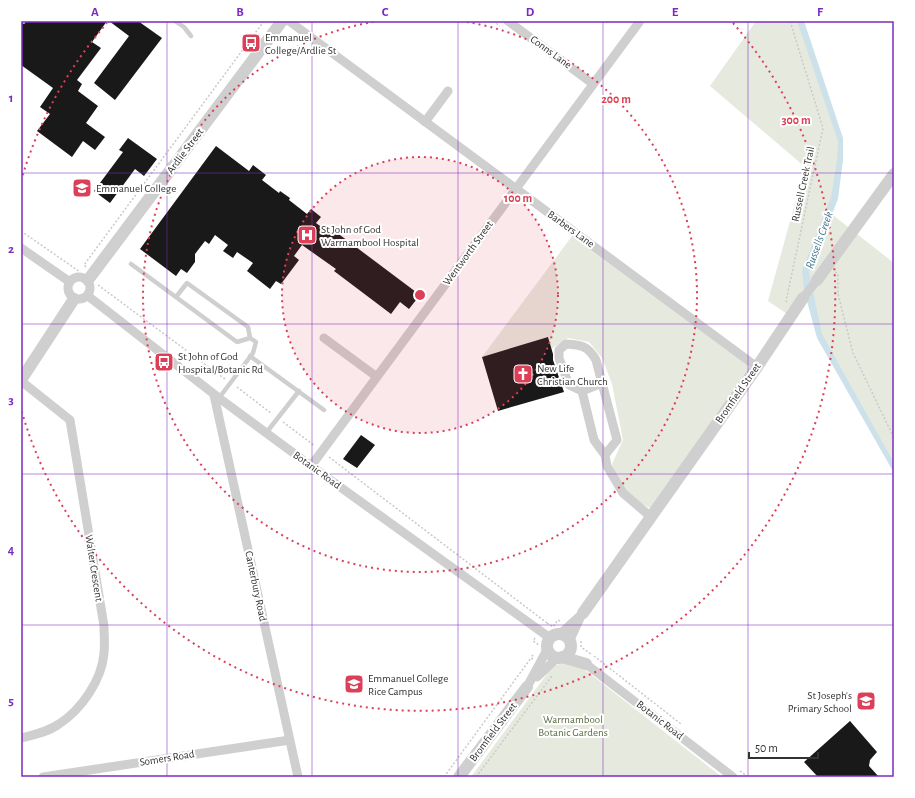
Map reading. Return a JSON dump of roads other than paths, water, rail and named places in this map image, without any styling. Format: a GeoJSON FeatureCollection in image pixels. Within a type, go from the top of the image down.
{"type":"FeatureCollection","features":[{"type":"Feature","properties":{"kind":"street","name":"Ardlie Street"},"geometry":{"type":"LineString","coordinates":[[90,277],[282,21]]}},
{"type":"Feature","properties":{"kind":"street","name":"Barbers Lane"},"geometry":{"type":"LineString","coordinates":[[289,21],[757,367]]}},
{"type":"Feature","properties":{"kind":"street","name":"Conns Lane"},"geometry":{"type":"LineString","coordinates":[[508,21],[593,84]]}},
{"type":"Feature","properties":{"kind":"street","name":"Wentworth Street"},"geometry":{"type":"LineString","coordinates":[[311,466],[640,21]]}},
{"type":"Feature","properties":{"kind":"street"},"geometry":{"type":"LineString","coordinates":[[425,122],[448,91]]}},
{"type":"Feature","properties":{"kind":"street","name":"Bromfield Street"},"geometry":{"type":"LineString","coordinates":[[459,777],[583,613],[757,367],[803,298],[894,174]]}},
{"type":"Feature","properties":{"kind":"street"},"geometry":{"type":"LineString","coordinates":[[21,248],[70,282]]}},
{"type":"Feature","properties":{"kind":"street"},"geometry":{"type":"LineString","coordinates":[[78,277],[90,277],[91,290],[88,296],[82,300],[74,298],[69,293],[68,286],[70,282],[78,277]]}},
{"type":"Feature","properties":{"kind":"street","name":"Botanic Road"},"geometry":{"type":"LineString","coordinates":[[88,296],[217,397],[311,466],[560,642],[586,664],[733,777]]}},
{"type":"Feature","properties":{"kind":"street"},"geometry":{"type":"LineString","coordinates":[[21,380],[74,298]]}},
{"type":"Feature","properties":{"kind":"street"},"geometry":{"type":"LineString","coordinates":[[324,338],[377,377]]}},
{"type":"Feature","properties":{"kind":"street"},"geometry":{"type":"LineString","coordinates":[[602,383],[582,391],[569,385],[559,358],[559,350],[566,344],[579,345],[590,350],[596,360],[617,440],[605,455]]}},
{"type":"Feature","properties":{"kind":"street","name":"Walter Crescent"},"geometry":{"type":"LineString","coordinates":[[21,380],[70,420],[104,626],[104,654],[99,674],[90,692],[74,711],[58,725],[34,735],[21,738]]}},
{"type":"Feature","properties":{"kind":"street"},"geometry":{"type":"LineString","coordinates":[[582,391],[594,440],[605,455],[607,466],[623,493],[650,517]]}},
{"type":"Feature","properties":{"kind":"street","name":"Canterbury Road"},"geometry":{"type":"LineString","coordinates":[[217,397],[298,777]]}},
{"type":"Feature","properties":{"kind":"street"},"geometry":{"type":"LineString","coordinates":[[560,642],[568,654],[560,657],[551,654],[560,642]]}},
{"type":"Feature","properties":{"kind":"street","name":"Bromfield Street"},"geometry":{"type":"LineString","coordinates":[[527,687],[546,668],[560,657]]}},
{"type":"Feature","properties":{"kind":"street","name":"Botanic Road"},"geometry":{"type":"LineString","coordinates":[[560,657],[586,664]]}},
{"type":"Feature","properties":{"kind":"street","name":"Somers Road"},"geometry":{"type":"LineString","coordinates":[[44,777],[290,740]]}},
{"type":"Feature","properties":{"kind":"lane"},"geometry":{"type":"LineString","coordinates":[[175,21],[184,27],[191,36]]}},
{"type":"Feature","properties":{"kind":"lane"},"geometry":{"type":"LineString","coordinates":[[131,264],[237,342],[250,338]]}},
{"type":"Feature","properties":{"kind":"lane"},"geometry":{"type":"LineString","coordinates":[[176,297],[186,283],[248,326],[250,338],[256,342],[253,353],[231,383],[217,397]]}},
{"type":"Feature","properties":{"kind":"lane"},"geometry":{"type":"LineString","coordinates":[[250,356],[324,410]]}},
{"type":"Feature","properties":{"kind":"lane"},"geometry":{"type":"LineString","coordinates":[[266,433],[299,391]]}},
{"type":"Feature","properties":{"kind":"water","name":"Russells Creek"},"geometry":{"type":"Polygon","coordinates":[[[797,21],[804,21],[843,138],[843,160],[838,199],[809,272],[822,334],[894,463],[894,473],[817,338],[804,290],[802,271],[831,197],[837,160],[838,141],[797,21]]]}},
{"type":"Feature","properties":{"kind":"place","name":"Emmanuel College/Ardlie St"},"geometry":{"type":"Point","coordinates":[251,43]}},
{"type":"Feature","properties":{"kind":"place","name":"Emmanuel College"},"geometry":{"type":"Point","coordinates":[82,188]}},
{"type":"Feature","properties":{"kind":"place","name":"St John of God Warrnambool Hospital"},"geometry":{"type":"Point","coordinates":[307,235]}},
{"type":"Feature","properties":{"kind":"place","name":"St John of God Hospital/Botanic Rd"},"geometry":{"type":"Point","coordinates":[164,362]}},
{"type":"Feature","properties":{"kind":"place","name":"New Life Christian Church"},"geometry":{"type":"Point","coordinates":[523,374]}},
{"type":"Feature","properties":{"kind":"place","name":"Emmanuel College Rice Campus"},"geometry":{"type":"Point","coordinates":[354,684]}},
{"type":"Feature","properties":{"kind":"place","name":"St Joseph's Primary School"},"geometry":{"type":"Point","coordinates":[866,701]}},
{"type":"Feature","properties":{"kind":"park label","name":"Warrnambool Botanic Gardens"},"geometry":{"type":"Point","coordinates":[573,725]}}]}
